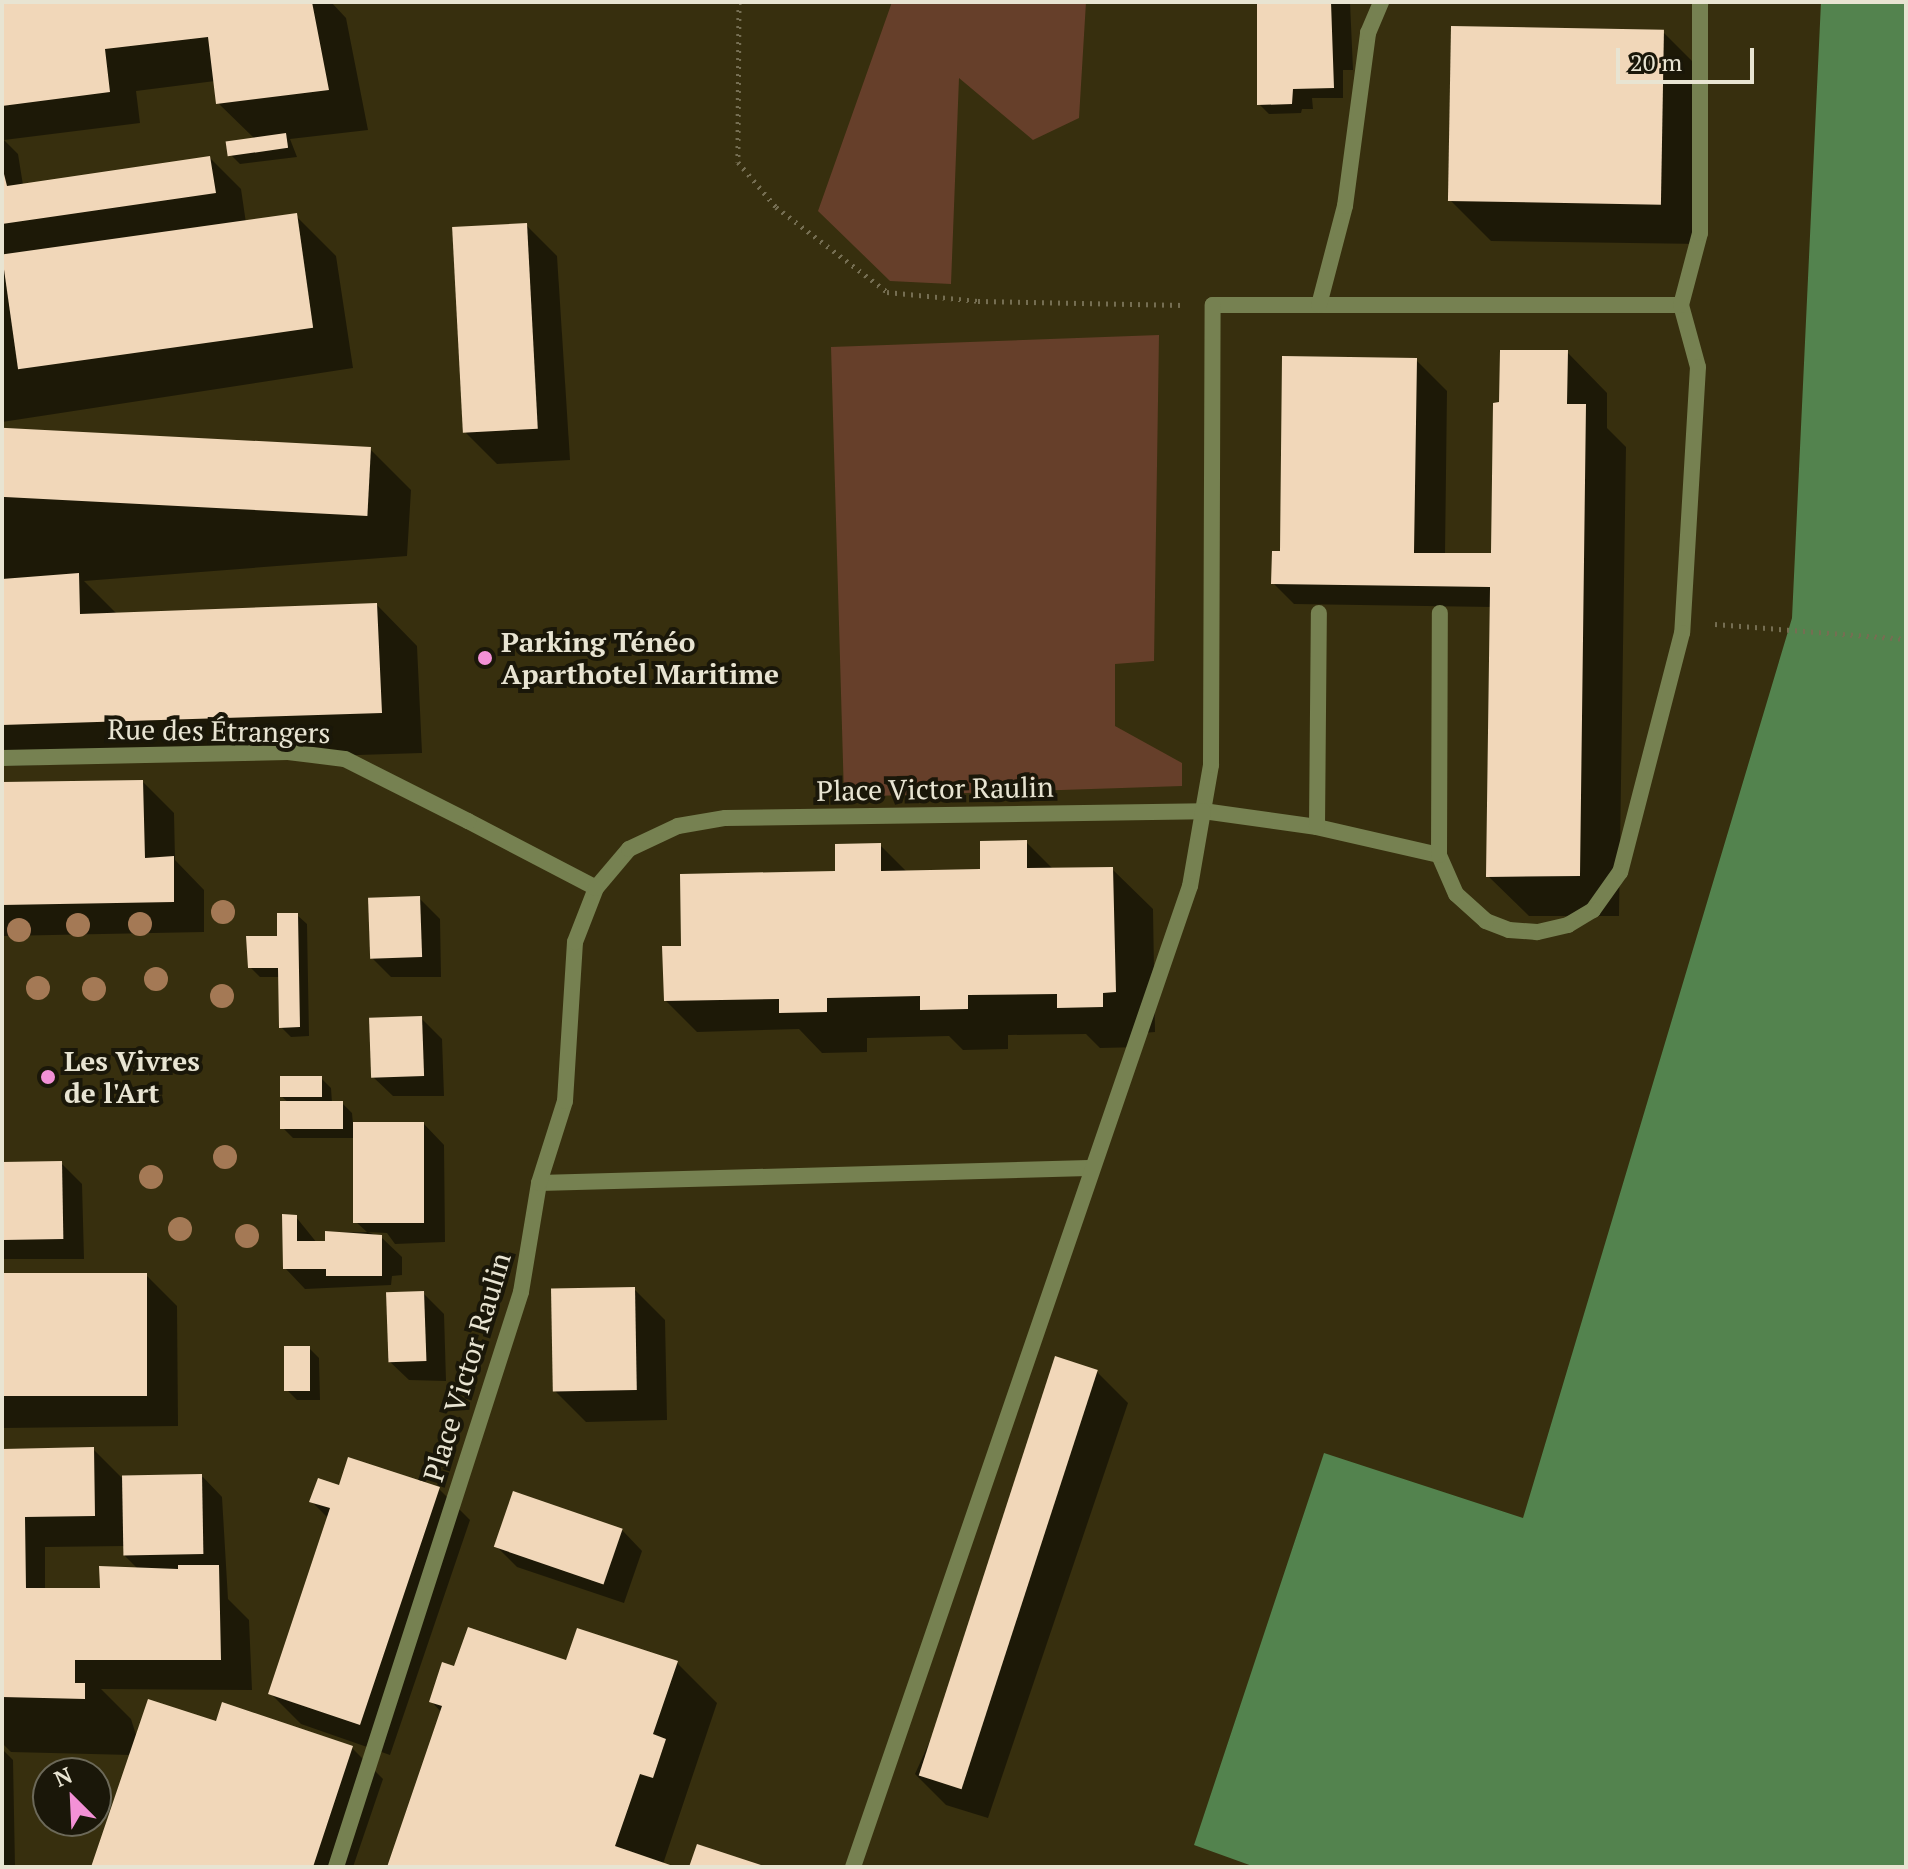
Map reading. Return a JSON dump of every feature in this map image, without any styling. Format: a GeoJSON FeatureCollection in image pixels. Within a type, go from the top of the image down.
{"type":"FeatureCollection","features":[{"type":"Feature","properties":{"kind":"street"},"geometry":{"type":"LineString","coordinates":[[1319,305],[1345,206],[1368,33],[1381,2]]}},
{"type":"Feature","properties":{"kind":"street"},"geometry":{"type":"LineString","coordinates":[[1440,613],[1439,855],[1446,877],[1468,908],[1509,930],[1537,932],[1568,925],[1593,910],[1620,872],[1682,621],[1698,367],[1681,305],[1700,233],[1700,2]]}},
{"type":"Feature","properties":{"kind":"street"},"geometry":{"type":"LineString","coordinates":[[853,1867],[1089,1168],[1190,886],[1211,765],[1213,305],[1681,305]]}},
{"type":"Feature","properties":{"kind":"street"},"geometry":{"type":"LineString","coordinates":[[1317,827],[1319,613]]}},
{"type":"Feature","properties":{"kind":"street","name":"Rue des Étrangers"},"geometry":{"type":"LineString","coordinates":[[2,758],[288,752],[345,759],[596,888]]}},
{"type":"Feature","properties":{"kind":"street","name":"Place Victor Raulin"},"geometry":{"type":"LineString","coordinates":[[336,1867],[521,1292],[539,1183],[565,1101],[575,942],[596,888],[629,849],[678,826],[725,818],[1203,811],[1317,827],[1439,855]]}},
{"type":"Feature","properties":{"kind":"street"},"geometry":{"type":"LineString","coordinates":[[539,1183],[1089,1168]]}},
{"type":"Feature","properties":{"kind":"path"},"geometry":{"type":"LineString","coordinates":[[739,2],[738,162],[776,207],[887,292],[978,301],[1213,305]]}},
{"type":"Feature","properties":{"kind":"path"},"geometry":{"type":"LineString","coordinates":[[1682,621],[1906,639]]}},
{"type":"Feature","properties":{"kind":"shaded area"},"geometry":{"type":"Polygon","coordinates":[[[892,2],[1086,2],[1079,118],[1033,140],[959,78],[951,284],[890,281],[818,211],[892,2]]]}},
{"type":"Feature","properties":{"kind":"shaded area"},"geometry":{"type":"Polygon","coordinates":[[[1821,2],[1906,2],[1906,1867],[1255,1867],[1194,1845],[1324,1453],[1523,1518],[1792,618],[1821,2]]]}},
{"type":"Feature","properties":{"kind":"shaded area"},"geometry":{"type":"Polygon","coordinates":[[[1159,335],[1154,661],[1115,664],[1115,726],[1182,763],[1182,786],[844,797],[831,347],[1159,335]]]}},
{"type":"Feature","properties":{"kind":"building"},"geometry":{"type":"Polygon","coordinates":[[[2,2],[312,2],[329,90],[216,104],[208,37],[105,49],[110,92],[2,106],[2,2]]]}},
{"type":"Feature","properties":{"kind":"building"},"geometry":{"type":"Polygon","coordinates":[[[1257,2],[1331,2],[1334,88],[1293,89],[1292,104],[1257,105],[1257,2]]]}},
{"type":"Feature","properties":{"kind":"building"},"geometry":{"type":"Polygon","coordinates":[[[1451,26],[1664,30],[1661,205],[1448,201],[1451,26]]]}},
{"type":"Feature","properties":{"kind":"building"},"geometry":{"type":"Polygon","coordinates":[[[286,133],[288,148],[228,156],[226,141],[286,133]]]}},
{"type":"Feature","properties":{"kind":"building"},"geometry":{"type":"Polygon","coordinates":[[[210,156],[216,193],[2,224],[2,166],[7,186],[210,156]]]}},
{"type":"Feature","properties":{"kind":"building"},"geometry":{"type":"Polygon","coordinates":[[[297,213],[313,328],[18,369],[2,254],[297,213]]]}},
{"type":"Feature","properties":{"kind":"building"},"geometry":{"type":"Polygon","coordinates":[[[527,223],[538,429],[463,433],[452,227],[527,223]]]}},
{"type":"Feature","properties":{"kind":"building"},"geometry":{"type":"Polygon","coordinates":[[[1500,350],[1568,350],[1567,404],[1586,404],[1580,876],[1486,877],[1490,587],[1271,584],[1272,551],[1280,551],[1282,356],[1417,358],[1414,553],[1491,553],[1493,403],[1499,402],[1500,350]]]}},
{"type":"Feature","properties":{"kind":"building"},"geometry":{"type":"Polygon","coordinates":[[[2,428],[371,447],[367,516],[2,497],[2,428]]]}},
{"type":"Feature","properties":{"kind":"building"},"geometry":{"type":"Polygon","coordinates":[[[79,573],[80,614],[377,603],[382,713],[2,725],[2,579],[79,573]]]}},
{"type":"Feature","properties":{"kind":"building"},"geometry":{"type":"Polygon","coordinates":[[[143,780],[145,858],[174,856],[174,902],[2,905],[2,782],[143,780]]]}},
{"type":"Feature","properties":{"kind":"building"},"geometry":{"type":"Polygon","coordinates":[[[1027,840],[1027,868],[1113,867],[1116,992],[1103,993],[1103,1007],[1057,1008],[1057,994],[968,995],[968,1009],[920,1010],[920,996],[827,998],[827,1012],[779,1013],[779,999],[664,1001],[662,946],[681,946],[680,874],[835,871],[835,844],[881,843],[881,871],[980,869],[980,841],[1027,840]]]}},
{"type":"Feature","properties":{"kind":"building"},"geometry":{"type":"Polygon","coordinates":[[[420,896],[422,957],[370,959],[368,898],[420,896]]]}},
{"type":"Feature","properties":{"kind":"building"},"geometry":{"type":"Polygon","coordinates":[[[277,913],[298,913],[300,1027],[279,1028],[278,968],[248,968],[246,936],[277,936],[277,913]]]}},
{"type":"Feature","properties":{"kind":"building"},"geometry":{"type":"Polygon","coordinates":[[[422,1016],[424,1076],[371,1078],[369,1018],[422,1016]]]}},
{"type":"Feature","properties":{"kind":"building"},"geometry":{"type":"Polygon","coordinates":[[[280,1076],[322,1076],[322,1097],[280,1097],[280,1076]]]}},
{"type":"Feature","properties":{"kind":"building"},"geometry":{"type":"Polygon","coordinates":[[[280,1101],[343,1101],[343,1129],[280,1129],[280,1101]]]}},
{"type":"Feature","properties":{"kind":"building"},"geometry":{"type":"Polygon","coordinates":[[[353,1122],[424,1122],[424,1223],[353,1223],[353,1122]]]}},
{"type":"Feature","properties":{"kind":"building"},"geometry":{"type":"Polygon","coordinates":[[[62,1161],[63,1239],[3,1240],[2,1162],[62,1161]]]}},
{"type":"Feature","properties":{"kind":"building"},"geometry":{"type":"Polygon","coordinates":[[[282,1214],[297,1215],[297,1241],[325,1241],[325,1231],[382,1235],[382,1276],[326,1276],[326,1269],[283,1269],[282,1214]]]}},
{"type":"Feature","properties":{"kind":"building"},"geometry":{"type":"Polygon","coordinates":[[[2,1273],[147,1273],[147,1396],[2,1396],[2,1273]]]}},
{"type":"Feature","properties":{"kind":"building"},"geometry":{"type":"Polygon","coordinates":[[[635,1287],[637,1390],[553,1391],[551,1288],[635,1287]]]}},
{"type":"Feature","properties":{"kind":"building"},"geometry":{"type":"Polygon","coordinates":[[[424,1291],[426,1361],[388,1362],[386,1292],[424,1291]]]}},
{"type":"Feature","properties":{"kind":"building"},"geometry":{"type":"Polygon","coordinates":[[[284,1346],[310,1346],[310,1391],[284,1391],[284,1346]]]}},
{"type":"Feature","properties":{"kind":"building"},"geometry":{"type":"Polygon","coordinates":[[[1055,1356],[1098,1370],[962,1789],[919,1775],[1055,1356]]]}},
{"type":"Feature","properties":{"kind":"building"},"geometry":{"type":"Polygon","coordinates":[[[94,1447],[95,1516],[25,1517],[26,1588],[100,1588],[99,1566],[178,1569],[178,1565],[219,1565],[221,1660],[75,1660],[75,1683],[85,1683],[85,1699],[2,1697],[2,1449],[94,1447]]]}},
{"type":"Feature","properties":{"kind":"building"},"geometry":{"type":"Polygon","coordinates":[[[348,1457],[440,1487],[360,1725],[268,1694],[330,1508],[309,1502],[318,1478],[339,1485],[348,1457]]]}},
{"type":"Feature","properties":{"kind":"building"},"geometry":{"type":"Polygon","coordinates":[[[202,1474],[203,1554],[123,1555],[122,1475],[202,1474]]]}},
{"type":"Feature","properties":{"kind":"building"},"geometry":{"type":"Polygon","coordinates":[[[513,1491],[623,1529],[603,1585],[494,1547],[513,1491]]]}},
{"type":"Feature","properties":{"kind":"building"},"geometry":{"type":"Polygon","coordinates":[[[468,1627],[566,1660],[577,1628],[678,1661],[653,1734],[666,1739],[653,1778],[640,1774],[615,1846],[676,1867],[387,1867],[442,1706],[429,1702],[442,1662],[454,1666],[468,1627]]]}},
{"type":"Feature","properties":{"kind":"building"},"geometry":{"type":"Polygon","coordinates":[[[148,1699],[216,1721],[222,1702],[353,1746],[313,1867],[91,1867],[101,1837],[112,1837],[112,1805],[148,1699]]]}},
{"type":"Feature","properties":{"kind":"building"},"geometry":{"type":"Polygon","coordinates":[[[697,1844],[764,1866],[764,1867],[689,1867],[697,1844]]]}},
{"type":"Feature","properties":{"kind":"place","name":"Parking Ténéo Aparthotel Maritime"},"geometry":{"type":"Point","coordinates":[485,658]}},
{"type":"Feature","properties":{"kind":"place","name":"Les Vivres de l'Art"},"geometry":{"type":"Point","coordinates":[48,1077]}}]}
